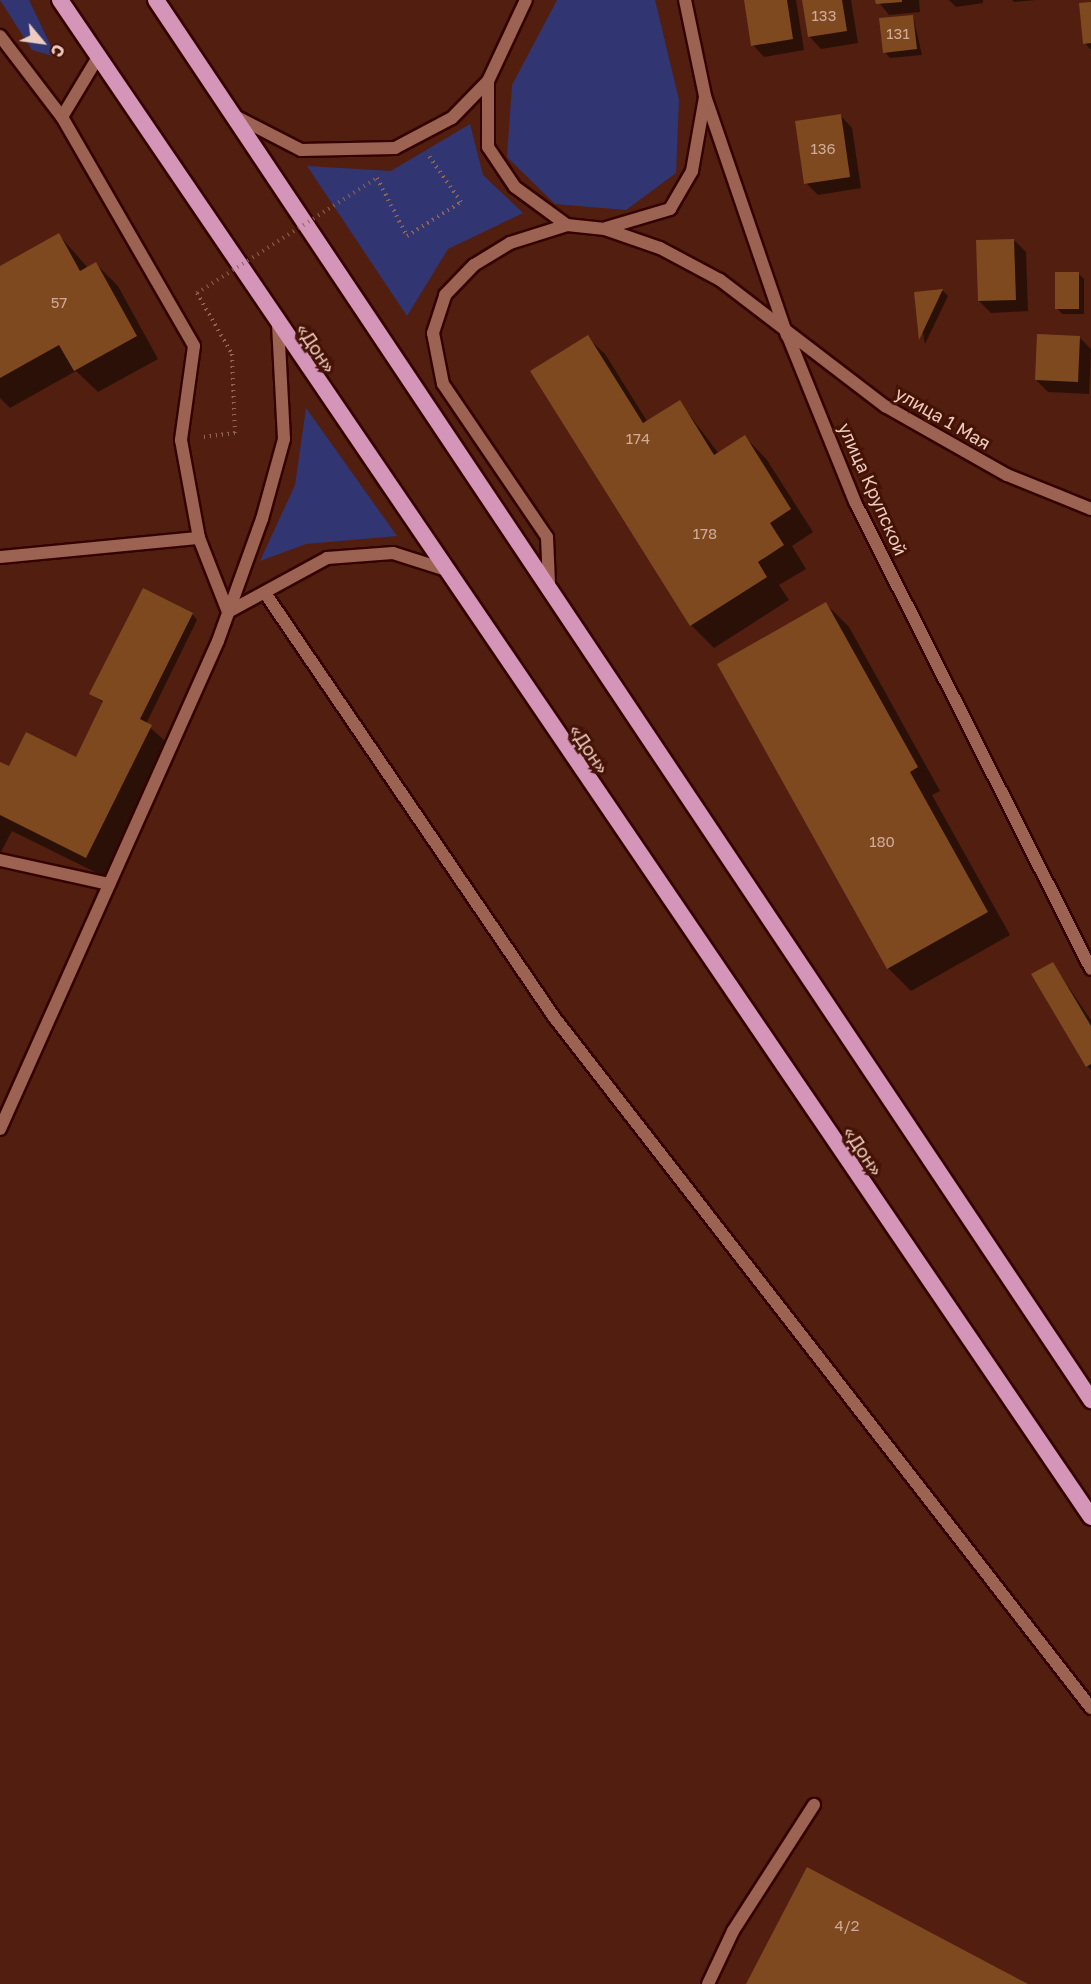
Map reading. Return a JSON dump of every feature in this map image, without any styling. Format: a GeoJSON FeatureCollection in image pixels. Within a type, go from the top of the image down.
{"type":"FeatureCollection","features":[{"type":"Feature","properties":{"kind":"highway","name":"«Дон»"},"geometry":{"type":"LineString","coordinates":[[60,0],[443,569],[1091,1517]]}},
{"type":"Feature","properties":{"kind":"highway"},"geometry":{"type":"LineString","coordinates":[[156,0],[549,583],[1091,1400]]}},
{"type":"Feature","properties":{"kind":"street"},"geometry":{"type":"LineString","coordinates":[[232,114],[301,150],[395,148],[452,118],[488,81],[526,0]]}},
{"type":"Feature","properties":{"kind":"street","name":"улица Крупской"},"geometry":{"type":"LineString","coordinates":[[684,0],[705,96],[788,336],[855,502],[1091,969]]}},
{"type":"Feature","properties":{"kind":"street"},"geometry":{"type":"LineString","coordinates":[[0,36],[62,117],[194,346],[181,440],[200,538],[228,612]]}},
{"type":"Feature","properties":{"kind":"street"},"geometry":{"type":"LineString","coordinates":[[62,117],[98,57]]}},
{"type":"Feature","properties":{"kind":"street"},"geometry":{"type":"LineString","coordinates":[[488,81],[488,147],[515,187],[567,225]]}},
{"type":"Feature","properties":{"kind":"street"},"geometry":{"type":"LineString","coordinates":[[549,583],[548,537],[443,384],[433,333],[445,296],[474,265],[510,243],[567,225],[605,229],[670,209],[692,171],[705,96]]}},
{"type":"Feature","properties":{"kind":"street","name":"улица 1 Мая"},"geometry":{"type":"LineString","coordinates":[[605,229],[660,248],[720,280],[788,336],[936,435],[1006,475],[1091,509]]}},
{"type":"Feature","properties":{"kind":"street"},"geometry":{"type":"LineString","coordinates":[[0,1129],[228,612],[284,439],[278,326]]}},
{"type":"Feature","properties":{"kind":"street"},"geometry":{"type":"LineString","coordinates":[[0,557],[200,538]]}},
{"type":"Feature","properties":{"kind":"street"},"geometry":{"type":"LineString","coordinates":[[228,612],[327,558],[393,553],[443,569]]}},
{"type":"Feature","properties":{"kind":"street"},"geometry":{"type":"LineString","coordinates":[[265,593],[555,1017],[1091,1708]]}},
{"type":"Feature","properties":{"kind":"street"},"geometry":{"type":"LineString","coordinates":[[0,860],[109,884]]}},
{"type":"Feature","properties":{"kind":"street"},"geometry":{"type":"LineString","coordinates":[[708,1984],[734,1931],[814,1805]]}},
{"type":"Feature","properties":{"kind":"path"},"geometry":{"type":"LineString","coordinates":[[181,440],[235,433],[232,354],[197,293],[377,178],[407,236],[461,202],[417,138]]}},
{"type":"Feature","properties":{"kind":"shaded area"},"geometry":{"type":"Polygon","coordinates":[[[0,0],[29,0],[56,57],[32,50],[0,0]]]}},
{"type":"Feature","properties":{"kind":"shaded area"},"geometry":{"type":"Polygon","coordinates":[[[557,0],[655,0],[679,100],[676,173],[626,210],[555,204],[507,157],[512,85],[557,0]]]}},
{"type":"Feature","properties":{"kind":"shaded area"},"geometry":{"type":"Polygon","coordinates":[[[470,124],[483,175],[523,213],[448,249],[407,316],[307,166],[391,171],[470,124]]]}},
{"type":"Feature","properties":{"kind":"shaded area"},"geometry":{"type":"Polygon","coordinates":[[[306,408],[397,536],[306,544],[260,561],[295,485],[306,408]]]}},
{"type":"Feature","properties":{"kind":"building"},"geometry":{"type":"Polygon","coordinates":[[[744,0],[787,0],[793,39],[751,46],[744,0]]]}},
{"type":"Feature","properties":{"kind":"building"},"geometry":{"type":"Polygon","coordinates":[[[802,0],[842,0],[847,31],[808,37],[802,0]]]}},
{"type":"Feature","properties":{"kind":"building"},"geometry":{"type":"Polygon","coordinates":[[[875,0],[902,0],[902,2],[876,4],[875,0]]]}},
{"type":"Feature","properties":{"kind":"building"},"geometry":{"type":"Polygon","coordinates":[[[1091,2],[1091,43],[1083,44],[1079,3],[1091,2]]]}},
{"type":"Feature","properties":{"kind":"building"},"geometry":{"type":"Polygon","coordinates":[[[913,15],[917,49],[883,53],[879,18],[913,15]]]}},
{"type":"Feature","properties":{"kind":"building"},"geometry":{"type":"Polygon","coordinates":[[[841,114],[850,177],[804,184],[795,121],[841,114]]]}},
{"type":"Feature","properties":{"kind":"building"},"geometry":{"type":"Polygon","coordinates":[[[59,233],[80,271],[96,262],[137,336],[74,371],[59,345],[0,378],[0,266],[59,233]]]}},
{"type":"Feature","properties":{"kind":"building"},"geometry":{"type":"Polygon","coordinates":[[[1014,239],[1016,300],[978,301],[976,240],[1014,239]]]}},
{"type":"Feature","properties":{"kind":"building"},"geometry":{"type":"Polygon","coordinates":[[[1055,272],[1079,272],[1079,309],[1055,309],[1055,272]]]}},
{"type":"Feature","properties":{"kind":"building"},"geometry":{"type":"Polygon","coordinates":[[[943,289],[919,340],[914,292],[943,289]]]}},
{"type":"Feature","properties":{"kind":"building"},"geometry":{"type":"Polygon","coordinates":[[[1037,334],[1080,336],[1078,382],[1035,380],[1037,334]]]}},
{"type":"Feature","properties":{"kind":"building"},"geometry":{"type":"Polygon","coordinates":[[[588,335],[643,423],[680,400],[714,455],[745,435],[791,509],[770,523],[784,545],[758,562],[767,577],[690,626],[530,371],[588,335]]]}},
{"type":"Feature","properties":{"kind":"building"},"geometry":{"type":"Polygon","coordinates":[[[143,588],[193,613],[140,719],[152,725],[86,858],[0,815],[0,762],[9,766],[26,732],[76,757],[103,701],[89,694],[143,588]]]}},
{"type":"Feature","properties":{"kind":"building"},"geometry":{"type":"Polygon","coordinates":[[[826,602],[918,767],[910,772],[988,912],[887,969],[717,664],[826,602]]]}},
{"type":"Feature","properties":{"kind":"building"},"geometry":{"type":"Polygon","coordinates":[[[1053,962],[1091,1026],[1091,1064],[1086,1067],[1031,974],[1053,962]]]}},
{"type":"Feature","properties":{"kind":"building"},"geometry":{"type":"Polygon","coordinates":[[[807,1867],[1028,1984],[746,1984],[807,1867]]]}}]}
